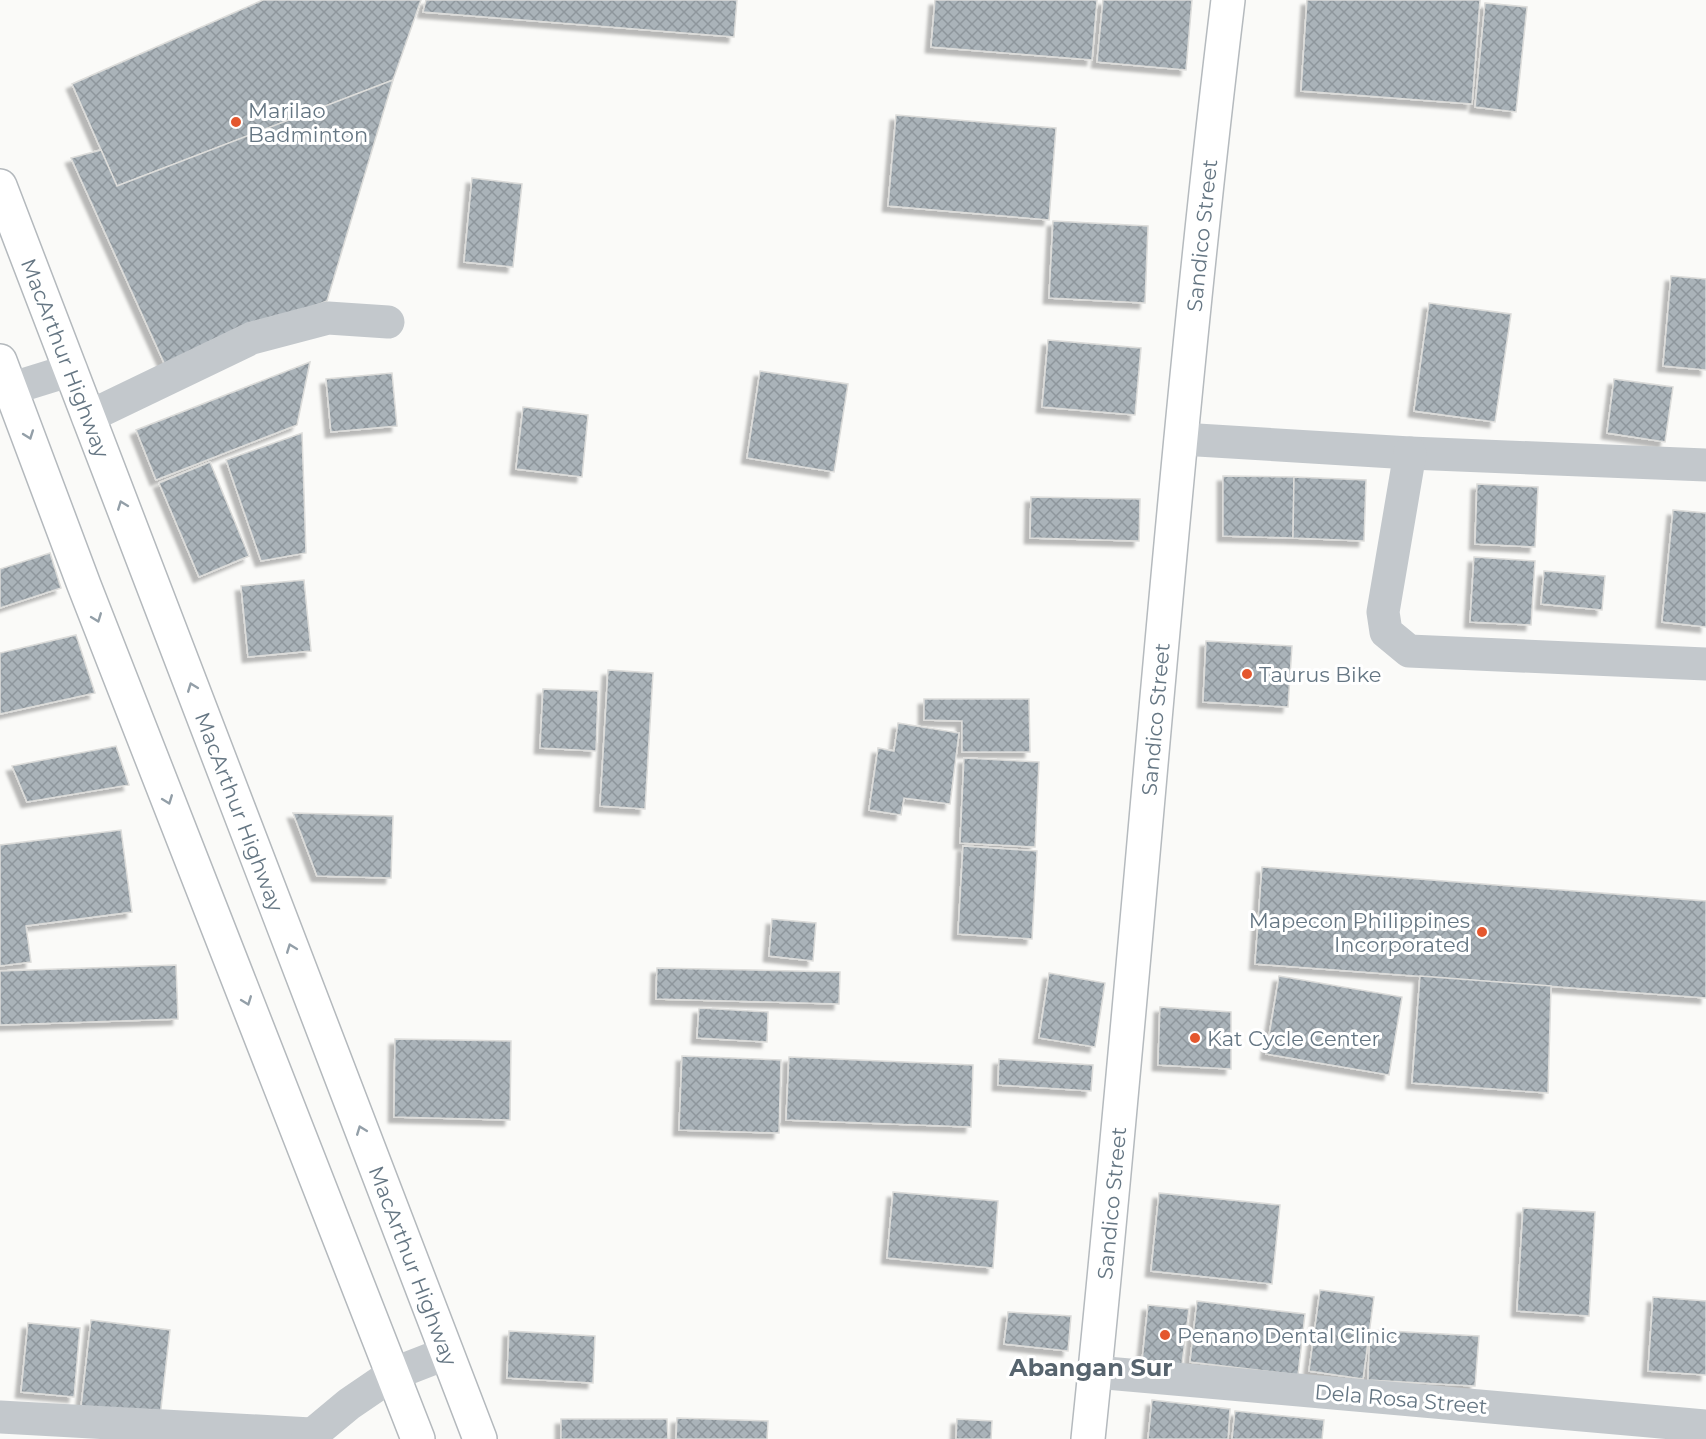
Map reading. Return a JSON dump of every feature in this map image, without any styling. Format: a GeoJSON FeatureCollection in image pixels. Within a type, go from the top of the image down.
{"type":"FeatureCollection","features":[{"type":"Feature","properties":{"kind":"main road","name":"Sandico Street"},"geometry":{"type":"LineString","coordinates":[[1088,1439],[1181,439],[1213,121],[1228,0]]}},
{"type":"Feature","properties":{"kind":"main road","name":"MacArthur Highway"},"geometry":{"type":"LineString","coordinates":[[0,186],[480,1439]]}},
{"type":"Feature","properties":{"kind":"main road"},"geometry":{"type":"LineString","coordinates":[[4,380],[418,1439]]}},
{"type":"Feature","properties":{"kind":"street"},"geometry":{"type":"LineString","coordinates":[[88,417],[252,338],[328,318],[388,322]]}},
{"type":"Feature","properties":{"kind":"street"},"geometry":{"type":"LineString","coordinates":[[4,380],[71,370]]}},
{"type":"Feature","properties":{"kind":"street"},"geometry":{"type":"LineString","coordinates":[[1181,439],[1410,453],[1706,465]]}},
{"type":"Feature","properties":{"kind":"street"},"geometry":{"type":"LineString","coordinates":[[1410,453],[1383,612],[1386,632],[1409,651],[1706,664]]}},
{"type":"Feature","properties":{"kind":"street"},"geometry":{"type":"LineString","coordinates":[[0,1417],[309,1436],[393,1374],[447,1353]]}},
{"type":"Feature","properties":{"kind":"street","name":"Dela Rosa Street"},"geometry":{"type":"LineString","coordinates":[[1095,1372],[1706,1426]]}},
{"type":"Feature","properties":{"kind":"building"},"geometry":{"type":"Polygon","coordinates":[[[263,0],[421,0],[393,80],[117,186],[72,84],[263,0]]]}},
{"type":"Feature","properties":{"kind":"building"},"geometry":{"type":"Polygon","coordinates":[[[426,0],[737,0],[734,37],[423,12],[426,0]]]}},
{"type":"Feature","properties":{"kind":"building"},"geometry":{"type":"Polygon","coordinates":[[[935,0],[1097,0],[1092,60],[931,47],[935,0]]]}},
{"type":"Feature","properties":{"kind":"building"},"geometry":{"type":"Polygon","coordinates":[[[1103,0],[1192,0],[1186,70],[1097,62],[1103,0]]]}},
{"type":"Feature","properties":{"kind":"building"},"geometry":{"type":"Polygon","coordinates":[[[1307,0],[1480,0],[1472,104],[1301,91],[1307,0]]]}},
{"type":"Feature","properties":{"kind":"building"},"geometry":{"type":"Polygon","coordinates":[[[1485,3],[1527,7],[1516,112],[1475,107],[1485,3]]]}},
{"type":"Feature","properties":{"kind":"building"},"geometry":{"type":"Polygon","coordinates":[[[393,80],[327,301],[165,365],[71,158],[101,150],[117,186],[393,80]]]}},
{"type":"Feature","properties":{"kind":"building"},"geometry":{"type":"Polygon","coordinates":[[[896,115],[1056,128],[1049,220],[888,206],[896,115]]]}},
{"type":"Feature","properties":{"kind":"building"},"geometry":{"type":"Polygon","coordinates":[[[472,178],[522,184],[513,267],[464,262],[472,178]]]}},
{"type":"Feature","properties":{"kind":"building"},"geometry":{"type":"Polygon","coordinates":[[[1053,221],[1148,226],[1145,303],[1049,298],[1053,221]]]}},
{"type":"Feature","properties":{"kind":"building"},"geometry":{"type":"Polygon","coordinates":[[[1671,276],[1706,279],[1706,370],[1663,366],[1671,276]]]}},
{"type":"Feature","properties":{"kind":"building"},"geometry":{"type":"Polygon","coordinates":[[[1429,303],[1511,314],[1495,422],[1414,411],[1429,303]]]}},
{"type":"Feature","properties":{"kind":"building"},"geometry":{"type":"Polygon","coordinates":[[[1048,340],[1141,348],[1135,415],[1042,407],[1048,340]]]}},
{"type":"Feature","properties":{"kind":"building"},"geometry":{"type":"Polygon","coordinates":[[[310,362],[297,425],[156,480],[136,430],[310,362]]]}},
{"type":"Feature","properties":{"kind":"building"},"geometry":{"type":"Polygon","coordinates":[[[760,371],[848,384],[834,472],[747,458],[760,371]]]}},
{"type":"Feature","properties":{"kind":"building"},"geometry":{"type":"Polygon","coordinates":[[[392,373],[397,426],[331,432],[326,379],[392,373]]]}},
{"type":"Feature","properties":{"kind":"building"},"geometry":{"type":"Polygon","coordinates":[[[1614,379],[1673,387],[1665,442],[1607,433],[1614,379]]]}},
{"type":"Feature","properties":{"kind":"building"},"geometry":{"type":"Polygon","coordinates":[[[523,407],[588,415],[582,477],[516,469],[523,407]]]}},
{"type":"Feature","properties":{"kind":"building"},"geometry":{"type":"Polygon","coordinates":[[[302,433],[306,553],[261,561],[226,460],[302,433]]]}},
{"type":"Feature","properties":{"kind":"building"},"geometry":{"type":"Polygon","coordinates":[[[210,462],[249,556],[199,577],[159,483],[210,462]]]}},
{"type":"Feature","properties":{"kind":"building"},"geometry":{"type":"Polygon","coordinates":[[[1223,476],[1294,477],[1293,538],[1223,536],[1223,476]]]}},
{"type":"Feature","properties":{"kind":"building"},"geometry":{"type":"Polygon","coordinates":[[[1294,477],[1366,480],[1364,541],[1293,538],[1294,477]]]}},
{"type":"Feature","properties":{"kind":"building"},"geometry":{"type":"Polygon","coordinates":[[[1477,484],[1538,487],[1535,547],[1475,544],[1477,484]]]}},
{"type":"Feature","properties":{"kind":"building"},"geometry":{"type":"Polygon","coordinates":[[[1031,497],[1140,499],[1139,541],[1030,538],[1031,497]]]}},
{"type":"Feature","properties":{"kind":"building"},"geometry":{"type":"Polygon","coordinates":[[[1673,510],[1706,513],[1706,627],[1662,622],[1673,510]]]}},
{"type":"Feature","properties":{"kind":"building"},"geometry":{"type":"Polygon","coordinates":[[[50,553],[61,588],[0,608],[0,569],[50,553]]]}},
{"type":"Feature","properties":{"kind":"building"},"geometry":{"type":"Polygon","coordinates":[[[1474,557],[1535,561],[1531,625],[1470,622],[1474,557]]]}},
{"type":"Feature","properties":{"kind":"building"},"geometry":{"type":"Polygon","coordinates":[[[1544,571],[1605,576],[1602,610],[1541,604],[1544,571]]]}},
{"type":"Feature","properties":{"kind":"building"},"geometry":{"type":"Polygon","coordinates":[[[304,580],[311,651],[248,657],[241,586],[304,580]]]}},
{"type":"Feature","properties":{"kind":"building"},"geometry":{"type":"Polygon","coordinates":[[[76,635],[95,693],[0,714],[0,653],[76,635]]]}},
{"type":"Feature","properties":{"kind":"building","name":"Taurus Bike"},"geometry":{"type":"Polygon","coordinates":[[[1206,641],[1292,646],[1288,707],[1203,702],[1206,641]]]}},
{"type":"Feature","properties":{"kind":"building"},"geometry":{"type":"Polygon","coordinates":[[[608,670],[653,673],[645,809],[600,806],[608,670]]]}},
{"type":"Feature","properties":{"kind":"building"},"geometry":{"type":"Polygon","coordinates":[[[543,689],[598,691],[596,751],[540,748],[543,689]]]}},
{"type":"Feature","properties":{"kind":"building"},"geometry":{"type":"Polygon","coordinates":[[[924,699],[1029,699],[1030,752],[962,752],[962,721],[924,720],[924,699]]]}},
{"type":"Feature","properties":{"kind":"building"},"geometry":{"type":"Polygon","coordinates":[[[898,723],[959,733],[950,804],[904,798],[901,815],[869,810],[878,748],[894,751],[898,723]]]}},
{"type":"Feature","properties":{"kind":"building"},"geometry":{"type":"Polygon","coordinates":[[[116,746],[129,785],[27,802],[12,766],[116,746]]]}},
{"type":"Feature","properties":{"kind":"building"},"geometry":{"type":"Polygon","coordinates":[[[964,758],[1039,762],[1035,847],[960,843],[964,758]]]}},
{"type":"Feature","properties":{"kind":"building"},"geometry":{"type":"Polygon","coordinates":[[[293,813],[393,816],[391,878],[317,876],[293,813]]]}},
{"type":"Feature","properties":{"kind":"building"},"geometry":{"type":"Polygon","coordinates":[[[121,830],[132,912],[26,926],[31,962],[0,966],[0,845],[121,830]]]}},
{"type":"Feature","properties":{"kind":"building"},"geometry":{"type":"Polygon","coordinates":[[[963,846],[1037,851],[1032,939],[958,934],[963,846]]]}},
{"type":"Feature","properties":{"kind":"building","name":"Mapecon Philippines Incorporated"},"geometry":{"type":"Polygon","coordinates":[[[1262,867],[1706,901],[1706,998],[1255,964],[1262,867]]]}},
{"type":"Feature","properties":{"kind":"building"},"geometry":{"type":"Polygon","coordinates":[[[772,919],[816,923],[813,961],[769,956],[772,919]]]}},
{"type":"Feature","properties":{"kind":"building"},"geometry":{"type":"Polygon","coordinates":[[[176,965],[178,1019],[0,1025],[0,971],[176,965]]]}},
{"type":"Feature","properties":{"kind":"building"},"geometry":{"type":"Polygon","coordinates":[[[657,968],[840,972],[839,1004],[656,999],[657,968]]]}},
{"type":"Feature","properties":{"kind":"building"},"geometry":{"type":"Polygon","coordinates":[[[1049,973],[1105,983],[1095,1047],[1039,1038],[1049,973]]]}},
{"type":"Feature","properties":{"kind":"building"},"geometry":{"type":"Polygon","coordinates":[[[1279,976],[1402,997],[1389,1075],[1266,1054],[1279,976]]]}},
{"type":"Feature","properties":{"kind":"building"},"geometry":{"type":"Polygon","coordinates":[[[1420,976],[1551,986],[1548,1093],[1412,1083],[1420,976]]]}},
{"type":"Feature","properties":{"kind":"building","name":"Kat Cycle Center"},"geometry":{"type":"Polygon","coordinates":[[[1160,1007],[1231,1012],[1231,1069],[1158,1065],[1160,1007]]]}},
{"type":"Feature","properties":{"kind":"building"},"geometry":{"type":"Polygon","coordinates":[[[699,1008],[768,1012],[767,1042],[697,1038],[699,1008]]]}},
{"type":"Feature","properties":{"kind":"building"},"geometry":{"type":"Polygon","coordinates":[[[395,1039],[511,1041],[510,1120],[394,1117],[395,1039]]]}},
{"type":"Feature","properties":{"kind":"building"},"geometry":{"type":"Polygon","coordinates":[[[682,1056],[781,1060],[779,1133],[679,1130],[682,1056]]]}},
{"type":"Feature","properties":{"kind":"building"},"geometry":{"type":"Polygon","coordinates":[[[789,1057],[973,1065],[971,1127],[786,1120],[789,1057]]]}},
{"type":"Feature","properties":{"kind":"building"},"geometry":{"type":"Polygon","coordinates":[[[999,1059],[1093,1065],[1091,1091],[998,1085],[999,1059]]]}},
{"type":"Feature","properties":{"kind":"building"},"geometry":{"type":"Polygon","coordinates":[[[893,1192],[998,1201],[993,1268],[887,1258],[893,1192]]]}},
{"type":"Feature","properties":{"kind":"building"},"geometry":{"type":"Polygon","coordinates":[[[1159,1193],[1280,1205],[1272,1284],[1151,1271],[1159,1193]]]}},
{"type":"Feature","properties":{"kind":"building"},"geometry":{"type":"Polygon","coordinates":[[[1523,1208],[1595,1212],[1589,1316],[1517,1311],[1523,1208]]]}},
{"type":"Feature","properties":{"kind":"building"},"geometry":{"type":"Polygon","coordinates":[[[1320,1290],[1374,1297],[1363,1379],[1309,1371],[1320,1290]]]}},
{"type":"Feature","properties":{"kind":"building"},"geometry":{"type":"Polygon","coordinates":[[[1653,1297],[1706,1301],[1706,1375],[1648,1371],[1653,1297]]]}},
{"type":"Feature","properties":{"kind":"building"},"geometry":{"type":"Polygon","coordinates":[[[1197,1301],[1305,1314],[1298,1375],[1190,1362],[1197,1301]]]}},
{"type":"Feature","properties":{"kind":"building","name":"Penano Dental Clinic"},"geometry":{"type":"Polygon","coordinates":[[[1148,1305],[1189,1309],[1182,1364],[1142,1361],[1148,1305]]]}},
{"type":"Feature","properties":{"kind":"building"},"geometry":{"type":"Polygon","coordinates":[[[1008,1312],[1071,1316],[1068,1351],[1004,1344],[1008,1312]]]}},
{"type":"Feature","properties":{"kind":"building"},"geometry":{"type":"Polygon","coordinates":[[[91,1320],[170,1330],[160,1417],[81,1407],[91,1320]]]}},
{"type":"Feature","properties":{"kind":"building"},"geometry":{"type":"Polygon","coordinates":[[[28,1323],[80,1328],[74,1397],[21,1392],[28,1323]]]}},
{"type":"Feature","properties":{"kind":"building"},"geometry":{"type":"Polygon","coordinates":[[[1370,1330],[1479,1336],[1475,1386],[1368,1380],[1370,1330]]]}},
{"type":"Feature","properties":{"kind":"building"},"geometry":{"type":"Polygon","coordinates":[[[509,1331],[595,1336],[593,1383],[507,1378],[509,1331]]]}},
{"type":"Feature","properties":{"kind":"building"},"geometry":{"type":"Polygon","coordinates":[[[1152,1400],[1230,1409],[1228,1439],[1148,1439],[1152,1400]]]}},
{"type":"Feature","properties":{"kind":"building"},"geometry":{"type":"Polygon","coordinates":[[[1235,1411],[1324,1420],[1322,1439],[1232,1439],[1235,1411]]]}},
{"type":"Feature","properties":{"kind":"building"},"geometry":{"type":"Polygon","coordinates":[[[677,1418],[768,1421],[767,1439],[676,1439],[677,1418]]]}},
{"type":"Feature","properties":{"kind":"building"},"geometry":{"type":"Polygon","coordinates":[[[561,1419],[667,1419],[668,1439],[561,1439],[561,1419]]]}},
{"type":"Feature","properties":{"kind":"building"},"geometry":{"type":"Polygon","coordinates":[[[957,1419],[992,1421],[991,1439],[956,1439],[957,1419]]]}},
{"type":"Feature","properties":{"kind":"place","name":"Marilao Badminton"},"geometry":{"type":"Point","coordinates":[236,122]}},
{"type":"Feature","properties":{"kind":"place","name":"Taurus Bike"},"geometry":{"type":"Point","coordinates":[1247,674]}},
{"type":"Feature","properties":{"kind":"place","name":"Mapecon Philippines Incorporated"},"geometry":{"type":"Point","coordinates":[1482,932]}},
{"type":"Feature","properties":{"kind":"place","name":"Kat Cycle Center"},"geometry":{"type":"Point","coordinates":[1195,1038]}},
{"type":"Feature","properties":{"kind":"place","name":"Penano Dental Clinic"},"geometry":{"type":"Point","coordinates":[1165,1335]}},
{"type":"Feature","properties":{"kind":"district","name":"Abangan Sur"},"geometry":{"type":"Point","coordinates":[1091,1367]}}]}
